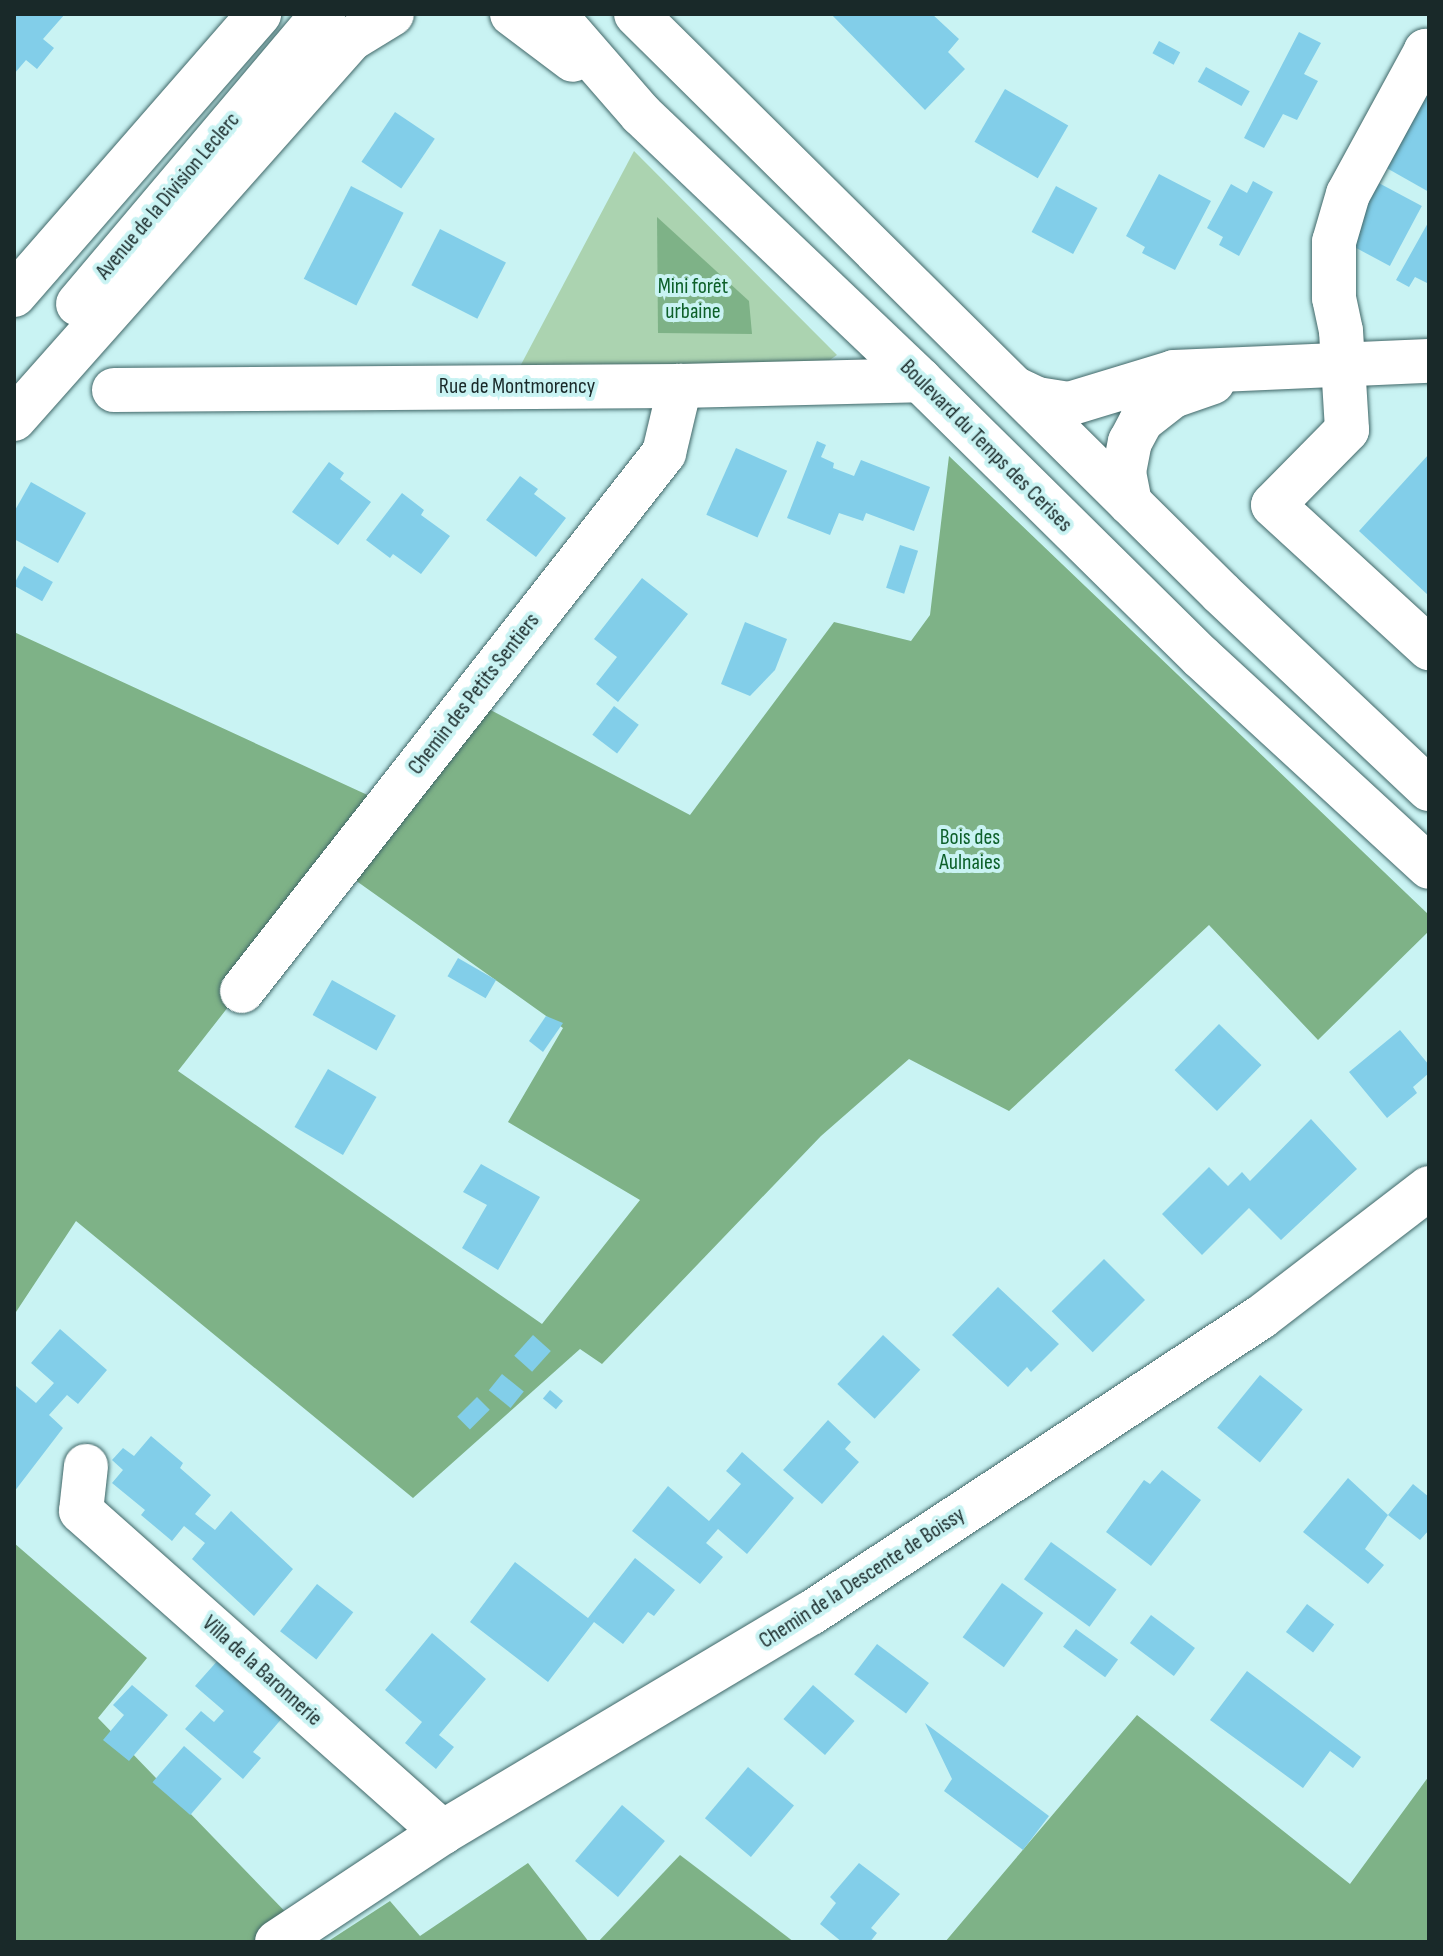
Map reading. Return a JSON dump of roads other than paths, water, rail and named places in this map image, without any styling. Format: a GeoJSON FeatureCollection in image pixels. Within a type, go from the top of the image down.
{"type":"FeatureCollection","features":[{"type":"Feature","properties":{"kind":"street"},"geometry":{"type":"LineString","coordinates":[[14,295],[259,14]]}},
{"type":"Feature","properties":{"kind":"street","name":"Avenue de la Division Leclerc"},"geometry":{"type":"LineString","coordinates":[[14,379],[323,14]]}},
{"type":"Feature","properties":{"kind":"street"},"geometry":{"type":"LineString","coordinates":[[14,419],[351,39],[392,14]]}},
{"type":"Feature","properties":{"kind":"street"},"geometry":{"type":"LineString","coordinates":[[512,14],[641,114]]}},
{"type":"Feature","properties":{"kind":"street","name":"Boulevard du Temps des Cerises"},"geometry":{"type":"LineString","coordinates":[[554,14],[641,114],[920,380],[1201,657],[1429,867]]}},
{"type":"Feature","properties":{"kind":"street"},"geometry":{"type":"LineString","coordinates":[[636,14],[1130,503],[1429,789]]}},
{"type":"Feature","properties":{"kind":"street"},"geometry":{"type":"LineString","coordinates":[[1429,53],[1426,51],[1348,194],[1334,242],[1334,298],[1347,430],[1273,505],[1429,648]]}},
{"type":"Feature","properties":{"kind":"street"},"geometry":{"type":"LineString","coordinates":[[1018,390],[1037,399],[1069,404],[1174,372],[1429,361]]}},
{"type":"Feature","properties":{"kind":"street"},"geometry":{"type":"LineString","coordinates":[[1130,503],[1124,472],[1130,442],[1141,421],[1173,396],[1254,370]]}},
{"type":"Feature","properties":{"kind":"street","name":"Rue de Montmorency"},"geometry":{"type":"LineString","coordinates":[[114,390],[680,386],[920,380]]}},
{"type":"Feature","properties":{"kind":"street","name":"Chemin des Petits Sentiers"},"geometry":{"type":"LineString","coordinates":[[242,991],[664,453],[680,386]]}},
{"type":"Feature","properties":{"kind":"street","name":"Chemin de la Descente de Boissy"},"geometry":{"type":"LineString","coordinates":[[277,1942],[443,1832],[811,1613],[1261,1317],[1429,1188]]}},
{"type":"Feature","properties":{"kind":"street","name":"Villa de la Baronnerie"},"geometry":{"type":"LineString","coordinates":[[86,1466],[81,1511],[443,1832]]}},
{"type":"Feature","properties":{"kind":"park label","name":"Mini forêt urbaine"},"geometry":{"type":"Point","coordinates":[693,298]}},
{"type":"Feature","properties":{"kind":"park label","name":"Bois des Aulnaies"},"geometry":{"type":"Point","coordinates":[970,850]}}]}
